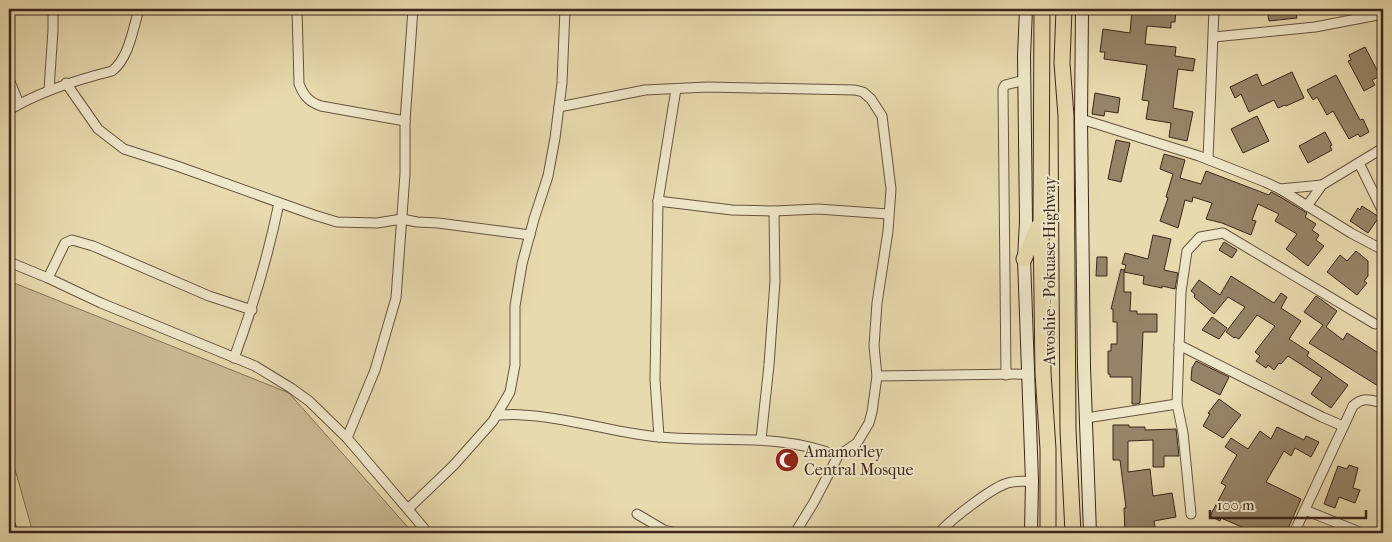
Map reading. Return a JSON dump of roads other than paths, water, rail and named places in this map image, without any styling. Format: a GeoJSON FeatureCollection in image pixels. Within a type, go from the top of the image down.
{"type":"FeatureCollection","features":[{"type":"Feature","properties":{"kind":"main road","name":"Awoshie - Pokuase Highway"},"geometry":{"type":"LineString","coordinates":[[1042,9],[1040,221],[1043,373],[1048,449],[1048,533]]}},
{"type":"Feature","properties":{"kind":"main road","name":"Awoshie - Pokuase Highway"},"geometry":{"type":"LineString","coordinates":[[1064,9],[1062,63],[1066,116],[1068,430],[1073,533]]}},
{"type":"Feature","properties":{"kind":"main road"},"geometry":{"type":"LineString","coordinates":[[1024,259],[1040,221]]}},
{"type":"Feature","properties":{"kind":"street"},"geometry":{"type":"LineString","coordinates":[[49,90],[53,9]]}},
{"type":"Feature","properties":{"kind":"street"},"geometry":{"type":"LineString","coordinates":[[9,110],[66,83],[112,71],[124,55],[139,9]]}},
{"type":"Feature","properties":{"kind":"street"},"geometry":{"type":"LineString","coordinates":[[297,9],[299,84],[311,102],[321,106],[405,121]]}},
{"type":"Feature","properties":{"kind":"street"},"geometry":{"type":"LineString","coordinates":[[347,438],[375,370],[396,298],[405,174],[405,121],[412,9]]}},
{"type":"Feature","properties":{"kind":"street"},"geometry":{"type":"LineString","coordinates":[[408,509],[453,466],[496,415],[510,392],[515,365],[515,306],[522,264],[548,176],[559,107],[565,9]]}},
{"type":"Feature","properties":{"kind":"street"},"geometry":{"type":"LineString","coordinates":[[1026,9],[1024,80],[1026,222],[1024,259],[1032,481],[1031,533]]}},
{"type":"Feature","properties":{"kind":"street"},"geometry":{"type":"LineString","coordinates":[[1082,9],[1081,119],[1084,368],[1090,533]]}},
{"type":"Feature","properties":{"kind":"street"},"geometry":{"type":"LineString","coordinates":[[1208,159],[1214,9]]}},
{"type":"Feature","properties":{"kind":"street"},"geometry":{"type":"LineString","coordinates":[[1214,37],[1315,27],[1383,14]]}},
{"type":"Feature","properties":{"kind":"street"},"geometry":{"type":"LineString","coordinates":[[9,78],[19,104]]}},
{"type":"Feature","properties":{"kind":"street"},"geometry":{"type":"LineString","coordinates":[[1006,375],[1003,88],[1005,85],[1024,80]]}},
{"type":"Feature","properties":{"kind":"street"},"geometry":{"type":"LineString","coordinates":[[66,83],[98,129],[124,149],[279,203],[337,222],[377,223],[402,219],[530,235]]}},
{"type":"Feature","properties":{"kind":"street"},"geometry":{"type":"LineString","coordinates":[[559,107],[646,90],[676,88],[855,90],[863,92],[877,105],[882,116],[891,189],[887,239],[877,303],[874,346],[877,376],[872,412],[869,423],[857,443],[838,456],[795,533]]}},
{"type":"Feature","properties":{"kind":"street"},"geometry":{"type":"LineString","coordinates":[[659,437],[655,380],[658,201],[676,88]]}},
{"type":"Feature","properties":{"kind":"street"},"geometry":{"type":"LineString","coordinates":[[1081,119],[1208,159],[1280,189],[1383,250]]}},
{"type":"Feature","properties":{"kind":"street"},"geometry":{"type":"LineString","coordinates":[[1307,206],[1322,185],[1383,148]]}},
{"type":"Feature","properties":{"kind":"street"},"geometry":{"type":"LineString","coordinates":[[1359,163],[1383,212]]}},
{"type":"Feature","properties":{"kind":"street"},"geometry":{"type":"LineString","coordinates":[[1280,189],[1322,185]]}},
{"type":"Feature","properties":{"kind":"street"},"geometry":{"type":"LineString","coordinates":[[658,201],[732,210],[818,209],[888,214]]}},
{"type":"Feature","properties":{"kind":"street"},"geometry":{"type":"LineString","coordinates":[[234,358],[252,310],[268,253],[279,203]]}},
{"type":"Feature","properties":{"kind":"street"},"geometry":{"type":"LineString","coordinates":[[761,439],[769,366],[774,281],[774,211]]}},
{"type":"Feature","properties":{"kind":"street"},"geometry":{"type":"LineString","coordinates":[[1191,514],[1183,433],[1176,404],[1182,292],[1187,252],[1200,237],[1223,233],[1375,324]]}},
{"type":"Feature","properties":{"kind":"street"},"geometry":{"type":"LineString","coordinates":[[48,278],[66,243],[72,240],[93,246],[208,296],[252,310]]}},
{"type":"Feature","properties":{"kind":"street"},"geometry":{"type":"LineString","coordinates":[[9,262],[101,303],[255,366],[292,388],[309,401],[347,438],[428,533]]}},
{"type":"Feature","properties":{"kind":"street"},"geometry":{"type":"LineString","coordinates":[[1179,345],[1343,426]]}},
{"type":"Feature","properties":{"kind":"street"},"geometry":{"type":"LineString","coordinates":[[877,376],[1027,374]]}},
{"type":"Feature","properties":{"kind":"street"},"geometry":{"type":"LineString","coordinates":[[1294,533],[1353,406],[1358,401],[1366,398],[1383,403]]}},
{"type":"Feature","properties":{"kind":"street"},"geometry":{"type":"LineString","coordinates":[[1086,418],[1176,404]]}},
{"type":"Feature","properties":{"kind":"street"},"geometry":{"type":"LineString","coordinates":[[496,415],[523,415],[554,419],[659,437],[761,439],[799,443],[838,456]]}},
{"type":"Feature","properties":{"kind":"street"},"geometry":{"type":"LineString","coordinates":[[939,533],[987,493],[1005,484],[1032,481]]}},
{"type":"Feature","properties":{"kind":"street"},"geometry":{"type":"LineString","coordinates":[[1305,510],[1362,533]]}},
{"type":"Feature","properties":{"kind":"street"},"geometry":{"type":"LineString","coordinates":[[637,514],[664,530],[677,533]]}},
{"type":"Feature","properties":{"kind":"street"},"geometry":{"type":"LineString","coordinates":[[9,525],[11,533]]}},
{"type":"Feature","properties":{"kind":"place","name":"Amamorley Central Mosque"},"geometry":{"type":"Point","coordinates":[787,460]}}]}
